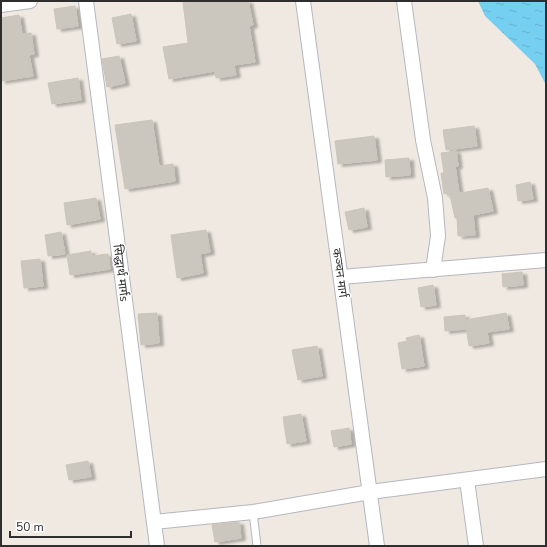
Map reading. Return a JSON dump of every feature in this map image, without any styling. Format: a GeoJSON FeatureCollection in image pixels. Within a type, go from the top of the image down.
{"type":"FeatureCollection","features":[{"type":"Feature","properties":{"kind":"street"},"geometry":{"type":"LineString","coordinates":[[1,5],[30,1]]}},
{"type":"Feature","properties":{"kind":"street","name":"सिद्धार्थ मार्गs"},"geometry":{"type":"LineString","coordinates":[[86,1],[157,546]]}},
{"type":"Feature","properties":{"kind":"street","name":"कञ्चन मार्ग"},"geometry":{"type":"LineString","coordinates":[[303,1],[378,546]]}},
{"type":"Feature","properties":{"kind":"street"},"geometry":{"type":"LineString","coordinates":[[404,1],[423,140],[434,198],[438,236],[433,270]]}},
{"type":"Feature","properties":{"kind":"street"},"geometry":{"type":"LineString","coordinates":[[341,277],[546,260]]}},
{"type":"Feature","properties":{"kind":"street"},"geometry":{"type":"LineString","coordinates":[[154,522],[253,512],[370,492],[546,469]]}},
{"type":"Feature","properties":{"kind":"street"},"geometry":{"type":"LineString","coordinates":[[467,480],[476,546]]}},
{"type":"Feature","properties":{"kind":"lane"},"geometry":{"type":"LineString","coordinates":[[253,512],[258,546]]}},
{"type":"Feature","properties":{"kind":"water"},"geometry":{"type":"Polygon","coordinates":[[[478,1],[543,1],[546,4],[546,85],[535,64],[485,16],[478,1]]]}},
{"type":"Feature","properties":{"kind":"building"},"geometry":{"type":"Polygon","coordinates":[[[248,1],[253,25],[249,26],[255,62],[234,65],[236,75],[216,78],[215,71],[169,79],[163,47],[188,43],[183,2],[248,1]]]}},
{"type":"Feature","properties":{"kind":"building"},"geometry":{"type":"Polygon","coordinates":[[[75,6],[78,26],[57,29],[54,9],[75,6]]]}},
{"type":"Feature","properties":{"kind":"building"},"geometry":{"type":"Polygon","coordinates":[[[131,14],[136,41],[117,44],[112,18],[131,14]]]}},
{"type":"Feature","properties":{"kind":"building"},"geometry":{"type":"Polygon","coordinates":[[[19,15],[22,34],[31,33],[34,54],[29,55],[33,76],[1,81],[1,18],[19,15]]]}},
{"type":"Feature","properties":{"kind":"building"},"geometry":{"type":"Polygon","coordinates":[[[119,56],[125,83],[107,87],[102,59],[119,56]]]}},
{"type":"Feature","properties":{"kind":"building"},"geometry":{"type":"Polygon","coordinates":[[[78,78],[81,100],[52,104],[48,83],[78,78]]]}},
{"type":"Feature","properties":{"kind":"building"},"geometry":{"type":"Polygon","coordinates":[[[152,120],[159,166],[173,164],[175,181],[125,189],[115,125],[152,120]]]}},
{"type":"Feature","properties":{"kind":"building"},"geometry":{"type":"Polygon","coordinates":[[[474,126],[477,146],[446,150],[443,130],[474,126]]]}},
{"type":"Feature","properties":{"kind":"building"},"geometry":{"type":"Polygon","coordinates":[[[374,136],[377,160],[338,164],[335,141],[374,136]]]}},
{"type":"Feature","properties":{"kind":"building"},"geometry":{"type":"Polygon","coordinates":[[[456,151],[458,166],[455,166],[459,193],[447,195],[447,193],[444,194],[441,173],[444,173],[441,153],[456,151]]]}},
{"type":"Feature","properties":{"kind":"building"},"geometry":{"type":"Polygon","coordinates":[[[409,158],[410,175],[386,177],[385,160],[409,158]]]}},
{"type":"Feature","properties":{"kind":"building"},"geometry":{"type":"Polygon","coordinates":[[[530,182],[533,199],[518,201],[516,185],[530,182]]]}},
{"type":"Feature","properties":{"kind":"building"},"geometry":{"type":"Polygon","coordinates":[[[488,188],[493,211],[473,215],[475,235],[458,236],[457,218],[455,218],[450,195],[488,188]]]}},
{"type":"Feature","properties":{"kind":"building"},"geometry":{"type":"Polygon","coordinates":[[[96,198],[100,219],[67,225],[64,203],[96,198]]]}},
{"type":"Feature","properties":{"kind":"building"},"geometry":{"type":"Polygon","coordinates":[[[364,208],[367,227],[349,230],[345,212],[364,208]]]}},
{"type":"Feature","properties":{"kind":"building"},"geometry":{"type":"Polygon","coordinates":[[[206,230],[210,252],[200,254],[203,273],[177,278],[171,235],[206,230]]]}},
{"type":"Feature","properties":{"kind":"building"},"geometry":{"type":"Polygon","coordinates":[[[61,232],[65,254],[48,256],[45,235],[61,232]]]}},
{"type":"Feature","properties":{"kind":"building"},"geometry":{"type":"Polygon","coordinates":[[[91,251],[91,256],[108,254],[110,269],[70,275],[67,255],[91,251]]]}},
{"type":"Feature","properties":{"kind":"building"},"geometry":{"type":"Polygon","coordinates":[[[40,259],[43,286],[24,288],[21,261],[40,259]]]}},
{"type":"Feature","properties":{"kind":"building"},"geometry":{"type":"Polygon","coordinates":[[[522,272],[523,285],[503,287],[502,274],[522,272]]]}},
{"type":"Feature","properties":{"kind":"building"},"geometry":{"type":"Polygon","coordinates":[[[433,285],[436,305],[421,307],[418,288],[433,285]]]}},
{"type":"Feature","properties":{"kind":"building"},"geometry":{"type":"Polygon","coordinates":[[[157,313],[159,343],[141,345],[138,314],[157,313]]]}},
{"type":"Feature","properties":{"kind":"building"},"geometry":{"type":"Polygon","coordinates":[[[506,313],[509,329],[487,332],[489,343],[469,346],[465,320],[506,313]]]}},
{"type":"Feature","properties":{"kind":"building"},"geometry":{"type":"Polygon","coordinates":[[[465,315],[466,329],[445,331],[444,317],[465,315]]]}},
{"type":"Feature","properties":{"kind":"building"},"geometry":{"type":"Polygon","coordinates":[[[419,335],[424,366],[402,369],[398,343],[407,341],[406,338],[419,335]]]}},
{"type":"Feature","properties":{"kind":"building"},"geometry":{"type":"Polygon","coordinates":[[[317,346],[322,376],[298,380],[292,350],[317,346]]]}},
{"type":"Feature","properties":{"kind":"building"},"geometry":{"type":"Polygon","coordinates":[[[301,414],[306,441],[287,444],[283,417],[301,414]]]}},
{"type":"Feature","properties":{"kind":"building"},"geometry":{"type":"Polygon","coordinates":[[[349,428],[351,444],[334,447],[331,431],[349,428]]]}},
{"type":"Feature","properties":{"kind":"building"},"geometry":{"type":"Polygon","coordinates":[[[88,461],[91,477],[69,480],[66,465],[88,461]]]}},
{"type":"Feature","properties":{"kind":"building"},"geometry":{"type":"Polygon","coordinates":[[[239,522],[241,538],[215,542],[212,525],[239,522]]]}}]}
